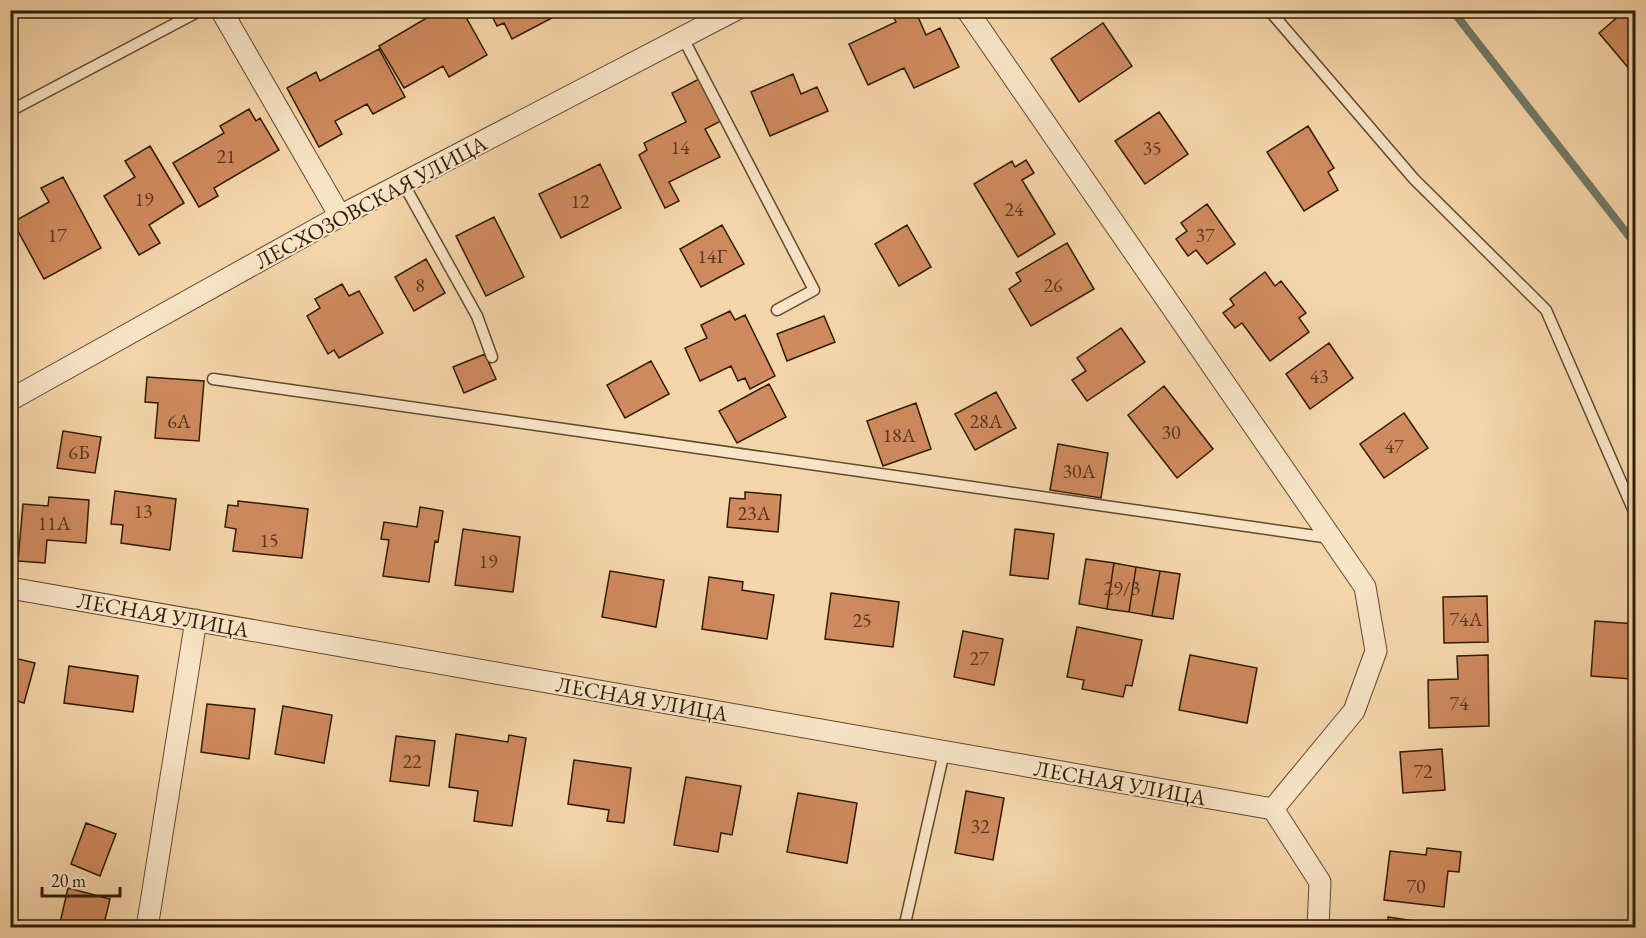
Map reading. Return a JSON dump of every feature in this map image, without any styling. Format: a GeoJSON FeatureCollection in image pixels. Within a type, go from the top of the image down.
{"type":"FeatureCollection","features":[{"type":"Feature","properties":{"kind":"street"},"geometry":{"type":"LineString","coordinates":[[221,10],[340,216]]}},
{"type":"Feature","properties":{"kind":"street","name":"ЛЕСХОЗОВСКАЯ УЛИЦА"},"geometry":{"type":"LineString","coordinates":[[10,400],[340,216],[735,10]]}},
{"type":"Feature","properties":{"kind":"street"},"geometry":{"type":"LineString","coordinates":[[967,10],[1365,587],[1376,651],[1354,711],[1273,809],[1320,882],[1318,927]]}},
{"type":"Feature","properties":{"kind":"street","name":"ЛЕСНАЯ УЛИЦА"},"geometry":{"type":"LineString","coordinates":[[10,588],[1273,809]]}},
{"type":"Feature","properties":{"kind":"street"},"geometry":{"type":"LineString","coordinates":[[147,927],[196,620]]}},
{"type":"Feature","properties":{"kind":"lane"},"geometry":{"type":"LineString","coordinates":[[10,111],[201,10]]}},
{"type":"Feature","properties":{"kind":"lane"},"geometry":{"type":"LineString","coordinates":[[1269,10],[1414,179],[1546,310],[1635,516]]}},
{"type":"Feature","properties":{"kind":"lane"},"geometry":{"type":"LineString","coordinates":[[682,38],[814,290],[777,310]]}},
{"type":"Feature","properties":{"kind":"lane"},"geometry":{"type":"LineString","coordinates":[[403,183],[477,316],[492,357]]}},
{"type":"Feature","properties":{"kind":"lane"},"geometry":{"type":"LineString","coordinates":[[213,379],[1332,538]]}},
{"type":"Feature","properties":{"kind":"lane"},"geometry":{"type":"LineString","coordinates":[[904,927],[944,752]]}},
{"type":"Feature","properties":{"kind":"building"},"geometry":{"type":"Polygon","coordinates":[[[440,10],[462,10],[487,55],[449,77],[443,66],[404,88],[379,46],[440,10]]]}},
{"type":"Feature","properties":{"kind":"building"},"geometry":{"type":"Polygon","coordinates":[[[489,10],[567,10],[512,39],[504,23],[497,26],[489,10]]]}},
{"type":"Feature","properties":{"kind":"building"},"geometry":{"type":"Polygon","coordinates":[[[899,10],[915,10],[926,35],[940,28],[959,67],[914,88],[904,68],[868,85],[849,44],[896,22],[892,14],[899,10]]]}},
{"type":"Feature","properties":{"kind":"building"},"geometry":{"type":"Polygon","coordinates":[[[1626,10],[1636,10],[1636,77],[1599,33],[1626,10]]]}},
{"type":"Feature","properties":{"kind":"building"},"geometry":{"type":"Polygon","coordinates":[[[1103,23],[1132,66],[1079,102],[1051,59],[1103,23]]]}},
{"type":"Feature","properties":{"kind":"building"},"geometry":{"type":"Polygon","coordinates":[[[379,49],[405,97],[373,114],[367,104],[335,121],[342,134],[319,147],[287,88],[316,72],[320,81],[379,49]]]}},
{"type":"Feature","properties":{"kind":"building"},"geometry":{"type":"Polygon","coordinates":[[[793,74],[801,94],[817,87],[828,111],[770,136],[751,92],[793,74]]]}},
{"type":"Feature","properties":{"kind":"building"},"geometry":{"type":"Polygon","coordinates":[[[701,78],[721,121],[705,129],[720,157],[669,182],[679,201],[665,208],[639,155],[647,150],[644,143],[686,122],[672,93],[701,78]]]}},
{"type":"Feature","properties":{"kind":"building"},"geometry":{"type":"Polygon","coordinates":[[[249,109],[256,121],[260,118],[279,150],[214,188],[218,196],[199,207],[173,163],[224,133],[220,126],[249,109]]]}},
{"type":"Feature","properties":{"kind":"building"},"geometry":{"type":"Polygon","coordinates":[[[1159,112],[1188,154],[1145,184],[1115,141],[1159,112]]]}},
{"type":"Feature","properties":{"kind":"building"},"geometry":{"type":"Polygon","coordinates":[[[1308,126],[1334,168],[1328,172],[1338,190],[1304,211],[1267,152],[1308,126]]]}},
{"type":"Feature","properties":{"kind":"building"},"geometry":{"type":"Polygon","coordinates":[[[150,146],[184,203],[149,225],[160,243],[139,255],[104,196],[135,177],[125,161],[150,146]]]}},
{"type":"Feature","properties":{"kind":"building"},"geometry":{"type":"Polygon","coordinates":[[[1026,160],[1034,173],[1022,180],[1055,234],[1018,257],[974,184],[1012,161],[1015,167],[1026,160]]]}},
{"type":"Feature","properties":{"kind":"building"},"geometry":{"type":"Polygon","coordinates":[[[600,164],[621,208],[561,238],[539,194],[600,164]]]}},
{"type":"Feature","properties":{"kind":"building"},"geometry":{"type":"Polygon","coordinates":[[[63,177],[101,248],[44,279],[13,222],[49,202],[41,188],[63,177]]]}},
{"type":"Feature","properties":{"kind":"building"},"geometry":{"type":"Polygon","coordinates":[[[1207,204],[1235,244],[1207,264],[1196,250],[1188,256],[1176,239],[1187,231],[1181,223],[1207,204]]]}},
{"type":"Feature","properties":{"kind":"building"},"geometry":{"type":"Polygon","coordinates":[[[494,217],[524,277],[486,296],[456,236],[494,217]]]}},
{"type":"Feature","properties":{"kind":"building"},"geometry":{"type":"Polygon","coordinates":[[[722,225],[744,264],[701,287],[680,249],[722,225]]]}},
{"type":"Feature","properties":{"kind":"building"},"geometry":{"type":"Polygon","coordinates":[[[907,225],[931,267],[899,286],[875,244],[907,225]]]}},
{"type":"Feature","properties":{"kind":"building"},"geometry":{"type":"Polygon","coordinates":[[[1067,243],[1094,289],[1031,326],[1009,289],[1021,281],[1016,273],[1067,243]]]}},
{"type":"Feature","properties":{"kind":"building"},"geometry":{"type":"Polygon","coordinates":[[[426,259],[445,293],[414,311],[395,277],[426,259]]]}},
{"type":"Feature","properties":{"kind":"building"},"geometry":{"type":"Polygon","coordinates":[[[1265,272],[1275,286],[1281,281],[1306,313],[1299,318],[1309,332],[1270,361],[1242,323],[1235,328],[1223,313],[1234,305],[1230,299],[1265,272]]]}},
{"type":"Feature","properties":{"kind":"building"},"geometry":{"type":"Polygon","coordinates":[[[342,284],[349,296],[359,291],[383,333],[339,358],[334,350],[328,354],[307,316],[320,308],[315,299],[342,284]]]}},
{"type":"Feature","properties":{"kind":"building"},"geometry":{"type":"Polygon","coordinates":[[[730,311],[735,320],[745,315],[775,376],[750,389],[745,378],[738,381],[731,366],[700,381],[685,348],[707,338],[701,325],[730,311]]]}},
{"type":"Feature","properties":{"kind":"building"},"geometry":{"type":"Polygon","coordinates":[[[824,316],[835,342],[787,361],[777,334],[824,316]]]}},
{"type":"Feature","properties":{"kind":"building"},"geometry":{"type":"Polygon","coordinates":[[[1121,328],[1145,362],[1087,401],[1072,380],[1086,371],[1077,358],[1121,328]]]}},
{"type":"Feature","properties":{"kind":"building"},"geometry":{"type":"Polygon","coordinates":[[[1329,343],[1353,378],[1310,409],[1286,374],[1329,343]]]}},
{"type":"Feature","properties":{"kind":"building"},"geometry":{"type":"Polygon","coordinates":[[[485,354],[496,379],[464,393],[453,367],[485,354]]]}},
{"type":"Feature","properties":{"kind":"building"},"geometry":{"type":"Polygon","coordinates":[[[651,361],[669,394],[625,418],[607,385],[651,361]]]}},
{"type":"Feature","properties":{"kind":"building"},"geometry":{"type":"Polygon","coordinates":[[[147,377],[204,381],[199,441],[155,438],[158,403],[145,402],[147,377]]]}},
{"type":"Feature","properties":{"kind":"building"},"geometry":{"type":"Polygon","coordinates":[[[769,384],[786,417],[737,443],[719,411],[769,384]]]}},
{"type":"Feature","properties":{"kind":"building"},"geometry":{"type":"Polygon","coordinates":[[[1164,386],[1213,449],[1177,478],[1128,415],[1164,386]]]}},
{"type":"Feature","properties":{"kind":"building"},"geometry":{"type":"Polygon","coordinates":[[[996,392],[1016,428],[975,450],[955,414],[996,392]]]}},
{"type":"Feature","properties":{"kind":"building"},"geometry":{"type":"Polygon","coordinates":[[[916,403],[931,449],[883,466],[867,421],[916,403]]]}},
{"type":"Feature","properties":{"kind":"building"},"geometry":{"type":"Polygon","coordinates":[[[1404,413],[1428,448],[1384,478],[1360,444],[1404,413]]]}},
{"type":"Feature","properties":{"kind":"building"},"geometry":{"type":"Polygon","coordinates":[[[63,431],[101,437],[95,473],[57,468],[63,431]]]}},
{"type":"Feature","properties":{"kind":"building"},"geometry":{"type":"Polygon","coordinates":[[[1058,444],[1108,453],[1101,498],[1050,490],[1058,444]]]}},
{"type":"Feature","properties":{"kind":"building"},"geometry":{"type":"Polygon","coordinates":[[[115,491],[176,499],[170,550],[121,543],[123,525],[111,524],[115,491]]]}},
{"type":"Feature","properties":{"kind":"building"},"geometry":{"type":"Polygon","coordinates":[[[745,492],[781,495],[778,532],[727,527],[730,498],[745,499],[745,492]]]}},
{"type":"Feature","properties":{"kind":"building"},"geometry":{"type":"Polygon","coordinates":[[[49,497],[89,500],[86,543],[47,540],[45,563],[18,561],[23,504],[48,506],[49,497]]]}},
{"type":"Feature","properties":{"kind":"building"},"geometry":{"type":"Polygon","coordinates":[[[238,501],[308,509],[302,558],[233,551],[236,529],[225,527],[228,505],[238,506],[238,501]]]}},
{"type":"Feature","properties":{"kind":"building"},"geometry":{"type":"Polygon","coordinates":[[[420,507],[443,511],[438,542],[435,541],[429,582],[383,576],[389,540],[381,539],[384,522],[417,527],[420,507]]]}},
{"type":"Feature","properties":{"kind":"building"},"geometry":{"type":"Polygon","coordinates":[[[463,529],[520,537],[513,592],[455,585],[463,529]]]}},
{"type":"Feature","properties":{"kind":"building"},"geometry":{"type":"Polygon","coordinates":[[[1015,529],[1054,534],[1048,579],[1010,575],[1015,529]]]}},
{"type":"Feature","properties":{"kind":"building"},"geometry":{"type":"Polygon","coordinates":[[[1086,559],[1114,563],[1107,609],[1079,604],[1086,559]]]}},
{"type":"Feature","properties":{"kind":"building"},"geometry":{"type":"Polygon","coordinates":[[[1114,563],[1136,567],[1129,612],[1107,609],[1114,563]]]}},
{"type":"Feature","properties":{"kind":"building"},"geometry":{"type":"Polygon","coordinates":[[[1136,567],[1160,571],[1152,616],[1129,612],[1136,567]]]}},
{"type":"Feature","properties":{"kind":"building"},"geometry":{"type":"Polygon","coordinates":[[[610,571],[664,580],[656,627],[602,617],[610,571]]]}},
{"type":"Feature","properties":{"kind":"building"},"geometry":{"type":"Polygon","coordinates":[[[1160,571],[1180,574],[1173,619],[1152,616],[1160,571]]]}},
{"type":"Feature","properties":{"kind":"building"},"geometry":{"type":"Polygon","coordinates":[[[709,577],[743,582],[742,590],[774,595],[767,639],[702,629],[709,577]]]}},
{"type":"Feature","properties":{"kind":"building"},"geometry":{"type":"Polygon","coordinates":[[[831,593],[899,602],[893,647],[825,639],[831,593]]]}},
{"type":"Feature","properties":{"kind":"building"},"geometry":{"type":"Polygon","coordinates":[[[1487,596],[1488,642],[1444,643],[1443,597],[1487,596]]]}},
{"type":"Feature","properties":{"kind":"building"},"geometry":{"type":"Polygon","coordinates":[[[1595,621],[1636,624],[1632,679],[1591,676],[1595,621]]]}},
{"type":"Feature","properties":{"kind":"building"},"geometry":{"type":"Polygon","coordinates":[[[1077,627],[1142,640],[1132,686],[1126,685],[1123,697],[1082,689],[1084,680],[1067,677],[1077,627]]]}},
{"type":"Feature","properties":{"kind":"building"},"geometry":{"type":"Polygon","coordinates":[[[963,631],[1003,639],[994,685],[954,677],[963,631]]]}},
{"type":"Feature","properties":{"kind":"building"},"geometry":{"type":"Polygon","coordinates":[[[1190,655],[1257,668],[1247,723],[1179,710],[1190,655]]]}},
{"type":"Feature","properties":{"kind":"building"},"geometry":{"type":"Polygon","coordinates":[[[1488,655],[1489,726],[1429,728],[1428,680],[1458,679],[1457,656],[1488,655]]]}},
{"type":"Feature","properties":{"kind":"building"},"geometry":{"type":"Polygon","coordinates":[[[10,657],[35,663],[24,703],[10,699],[10,657]]]}},
{"type":"Feature","properties":{"kind":"building"},"geometry":{"type":"Polygon","coordinates":[[[69,666],[138,676],[133,712],[64,703],[69,666]]]}},
{"type":"Feature","properties":{"kind":"building"},"geometry":{"type":"Polygon","coordinates":[[[207,704],[255,709],[249,759],[201,752],[207,704]]]}},
{"type":"Feature","properties":{"kind":"building"},"geometry":{"type":"Polygon","coordinates":[[[283,706],[332,715],[324,763],[275,754],[283,706]]]}},
{"type":"Feature","properties":{"kind":"building"},"geometry":{"type":"Polygon","coordinates":[[[456,734],[508,742],[509,735],[526,738],[512,826],[474,821],[478,791],[449,787],[456,734]]]}},
{"type":"Feature","properties":{"kind":"building"},"geometry":{"type":"Polygon","coordinates":[[[396,736],[435,741],[429,786],[390,781],[396,736]]]}},
{"type":"Feature","properties":{"kind":"building"},"geometry":{"type":"Polygon","coordinates":[[[1442,749],[1445,790],[1403,793],[1400,752],[1442,749]]]}},
{"type":"Feature","properties":{"kind":"building"},"geometry":{"type":"Polygon","coordinates":[[[574,760],[631,768],[624,823],[607,821],[609,810],[568,804],[574,760]]]}},
{"type":"Feature","properties":{"kind":"building"},"geometry":{"type":"Polygon","coordinates":[[[686,777],[741,786],[732,835],[721,833],[718,852],[674,845],[686,777]]]}},
{"type":"Feature","properties":{"kind":"building"},"geometry":{"type":"Polygon","coordinates":[[[966,791],[1004,798],[993,860],[955,853],[966,791]]]}},
{"type":"Feature","properties":{"kind":"building"},"geometry":{"type":"Polygon","coordinates":[[[798,793],[857,803],[847,863],[787,852],[798,793]]]}},
{"type":"Feature","properties":{"kind":"building"},"geometry":{"type":"Polygon","coordinates":[[[86,823],[116,834],[100,876],[71,864],[86,823]]]}},
{"type":"Feature","properties":{"kind":"building"},"geometry":{"type":"Polygon","coordinates":[[[1427,848],[1461,852],[1459,872],[1448,871],[1444,907],[1384,900],[1390,851],[1426,855],[1427,848]]]}},
{"type":"Feature","properties":{"kind":"building"},"geometry":{"type":"Polygon","coordinates":[[[68,888],[110,899],[103,928],[59,927],[68,888]]]}},
{"type":"Feature","properties":{"kind":"building"},"geometry":{"type":"Polygon","coordinates":[[[1388,917],[1427,923],[1427,928],[1387,928],[1388,917]]]}},
{"type":"Feature","properties":{"kind":"waterway"},"geometry":{"type":"LineString","coordinates":[[1452,10],[1636,245]]}}]}
